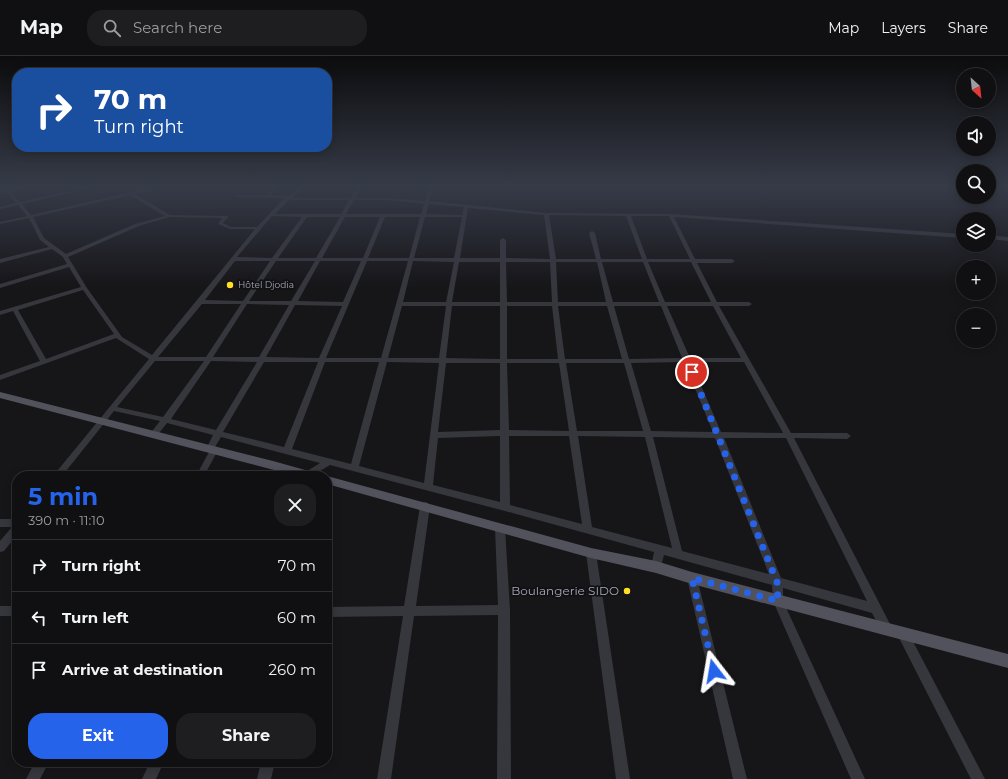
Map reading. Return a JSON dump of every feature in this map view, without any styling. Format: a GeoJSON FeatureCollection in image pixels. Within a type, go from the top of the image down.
{"type":"FeatureCollection","features":[{"type":"Feature","properties":{"kind":"main road"},"geometry":{"type":"LineString","coordinates":[[0,395],[53,411],[212,450],[277,471]]}},
{"type":"Feature","properties":{"kind":"main road"},"geometry":{"type":"LineString","coordinates":[[332,481],[425,506],[590,554],[656,567],[778,601],[1008,661]]}},
{"type":"Feature","properties":{"kind":"street"},"geometry":{"type":"LineString","coordinates":[[33,221],[42,238],[65,256],[84,288],[117,335],[153,359],[562,361],[745,360]]}},
{"type":"Feature","properties":{"kind":"street"},"geometry":{"type":"LineString","coordinates":[[65,256],[137,225],[152,221]]}},
{"type":"Feature","properties":{"kind":"street"},"geometry":{"type":"LineString","coordinates":[[223,221],[220,224],[230,228],[260,228]]}},
{"type":"Feature","properties":{"kind":"street"},"geometry":{"type":"LineString","coordinates":[[61,471],[99,422],[153,359],[266,221]]}},
{"type":"Feature","properties":{"kind":"street"},"geometry":{"type":"LineString","coordinates":[[153,435],[208,359],[302,221]]}},
{"type":"Feature","properties":{"kind":"street"},"geometry":{"type":"LineString","coordinates":[[202,471],[218,434],[262,360],[339,221]]}},
{"type":"Feature","properties":{"kind":"street"},"geometry":{"type":"LineString","coordinates":[[287,451],[322,360],[381,221]]}},
{"type":"Feature","properties":{"kind":"street"},"geometry":{"type":"LineString","coordinates":[[354,468],[421,221]]}},
{"type":"Feature","properties":{"kind":"street"},"geometry":{"type":"LineString","coordinates":[[428,487],[449,304],[463,221]]}},
{"type":"Feature","properties":{"kind":"street"},"geometry":{"type":"LineString","coordinates":[[547,221],[553,260],[555,304],[562,361],[588,530]]}},
{"type":"Feature","properties":{"kind":"street"},"geometry":{"type":"LineString","coordinates":[[630,221],[645,261],[718,434],[777,582],[778,601],[858,779]]}},
{"type":"Feature","properties":{"kind":"street"},"geometry":{"type":"LineString","coordinates":[[674,221],[714,303],[745,360],[790,436],[874,608],[886,628]]}},
{"type":"Feature","properties":{"kind":"street"},"geometry":{"type":"LineString","coordinates":[[751,221],[956,235]]}},
{"type":"Feature","properties":{"kind":"street"},"geometry":{"type":"LineString","coordinates":[[592,233],[610,304],[648,434],[678,554]]}},
{"type":"Feature","properties":{"kind":"street"},"geometry":{"type":"LineString","coordinates":[[996,238],[1008,239]]}},
{"type":"Feature","properties":{"kind":"street"},"geometry":{"type":"LineString","coordinates":[[503,240],[505,507]]}},
{"type":"Feature","properties":{"kind":"street"},"geometry":{"type":"LineString","coordinates":[[0,261],[54,247]]}},
{"type":"Feature","properties":{"kind":"street"},"geometry":{"type":"LineString","coordinates":[[234,259],[732,261]]}},
{"type":"Feature","properties":{"kind":"street"},"geometry":{"type":"LineString","coordinates":[[0,286],[70,265]]}},
{"type":"Feature","properties":{"kind":"street"},"geometry":{"type":"LineString","coordinates":[[0,314],[84,288]]}},
{"type":"Feature","properties":{"kind":"street"},"geometry":{"type":"LineString","coordinates":[[200,302],[294,302],[346,304]]}},
{"type":"Feature","properties":{"kind":"street"},"geometry":{"type":"LineString","coordinates":[[399,304],[749,304]]}},
{"type":"Feature","properties":{"kind":"street"},"geometry":{"type":"LineString","coordinates":[[15,309],[44,362]]}},
{"type":"Feature","properties":{"kind":"street"},"geometry":{"type":"LineString","coordinates":[[0,378],[117,335]]}},
{"type":"Feature","properties":{"kind":"street"},"geometry":{"type":"LineString","coordinates":[[112,408],[165,420],[505,507],[874,608]]}},
{"type":"Feature","properties":{"kind":"street"},"geometry":{"type":"LineString","coordinates":[[434,435],[504,433],[847,436]]}},
{"type":"Feature","properties":{"kind":"street"},"geometry":{"type":"LineString","coordinates":[[316,471],[329,462]]}},
{"type":"Feature","properties":{"kind":"street"},"geometry":{"type":"LineString","coordinates":[[384,779],[425,506]]}},
{"type":"Feature","properties":{"kind":"street"},"geometry":{"type":"LineString","coordinates":[[0,523],[12,523]]}},
{"type":"Feature","properties":{"kind":"street"},"geometry":{"type":"LineString","coordinates":[[500,528],[504,610],[504,779]]}},
{"type":"Feature","properties":{"kind":"street"},"geometry":{"type":"LineString","coordinates":[[0,548],[12,534]]}},
{"type":"Feature","properties":{"kind":"street"},"geometry":{"type":"LineString","coordinates":[[656,567],[660,549]]}},
{"type":"Feature","properties":{"kind":"street"},"geometry":{"type":"LineString","coordinates":[[590,554],[623,779]]}},
{"type":"Feature","properties":{"kind":"street"},"geometry":{"type":"LineString","coordinates":[[692,578],[740,779]]}},
{"type":"Feature","properties":{"kind":"street"},"geometry":{"type":"LineString","coordinates":[[332,612],[504,610]]}},
{"type":"Feature","properties":{"kind":"street"},"geometry":{"type":"LineString","coordinates":[[0,611],[12,611]]}},
{"type":"Feature","properties":{"kind":"street"},"geometry":{"type":"LineString","coordinates":[[903,634],[978,779]]}},
{"type":"Feature","properties":{"kind":"street"},"geometry":{"type":"LineString","coordinates":[[32,779],[39,767]]}},
{"type":"Feature","properties":{"kind":"street"},"geometry":{"type":"LineString","coordinates":[[149,779],[154,767]]}},
{"type":"Feature","properties":{"kind":"street"},"geometry":{"type":"LineString","coordinates":[[264,779],[267,767]]}},
{"type":"Feature","properties":{"kind":"place","name":"Hôtel Djodia"},"geometry":{"type":"Point","coordinates":[230,285]}},
{"type":"Feature","properties":{"kind":"place","name":"Boulangerie SIDO"},"geometry":{"type":"Point","coordinates":[627,591]}},
{"type":"Feature","properties":{"kind":"route"},"geometry":{"type":"LineString","coordinates":[[692,372],[777,582],[778,601],[692,578],[714,671]]}}]}
